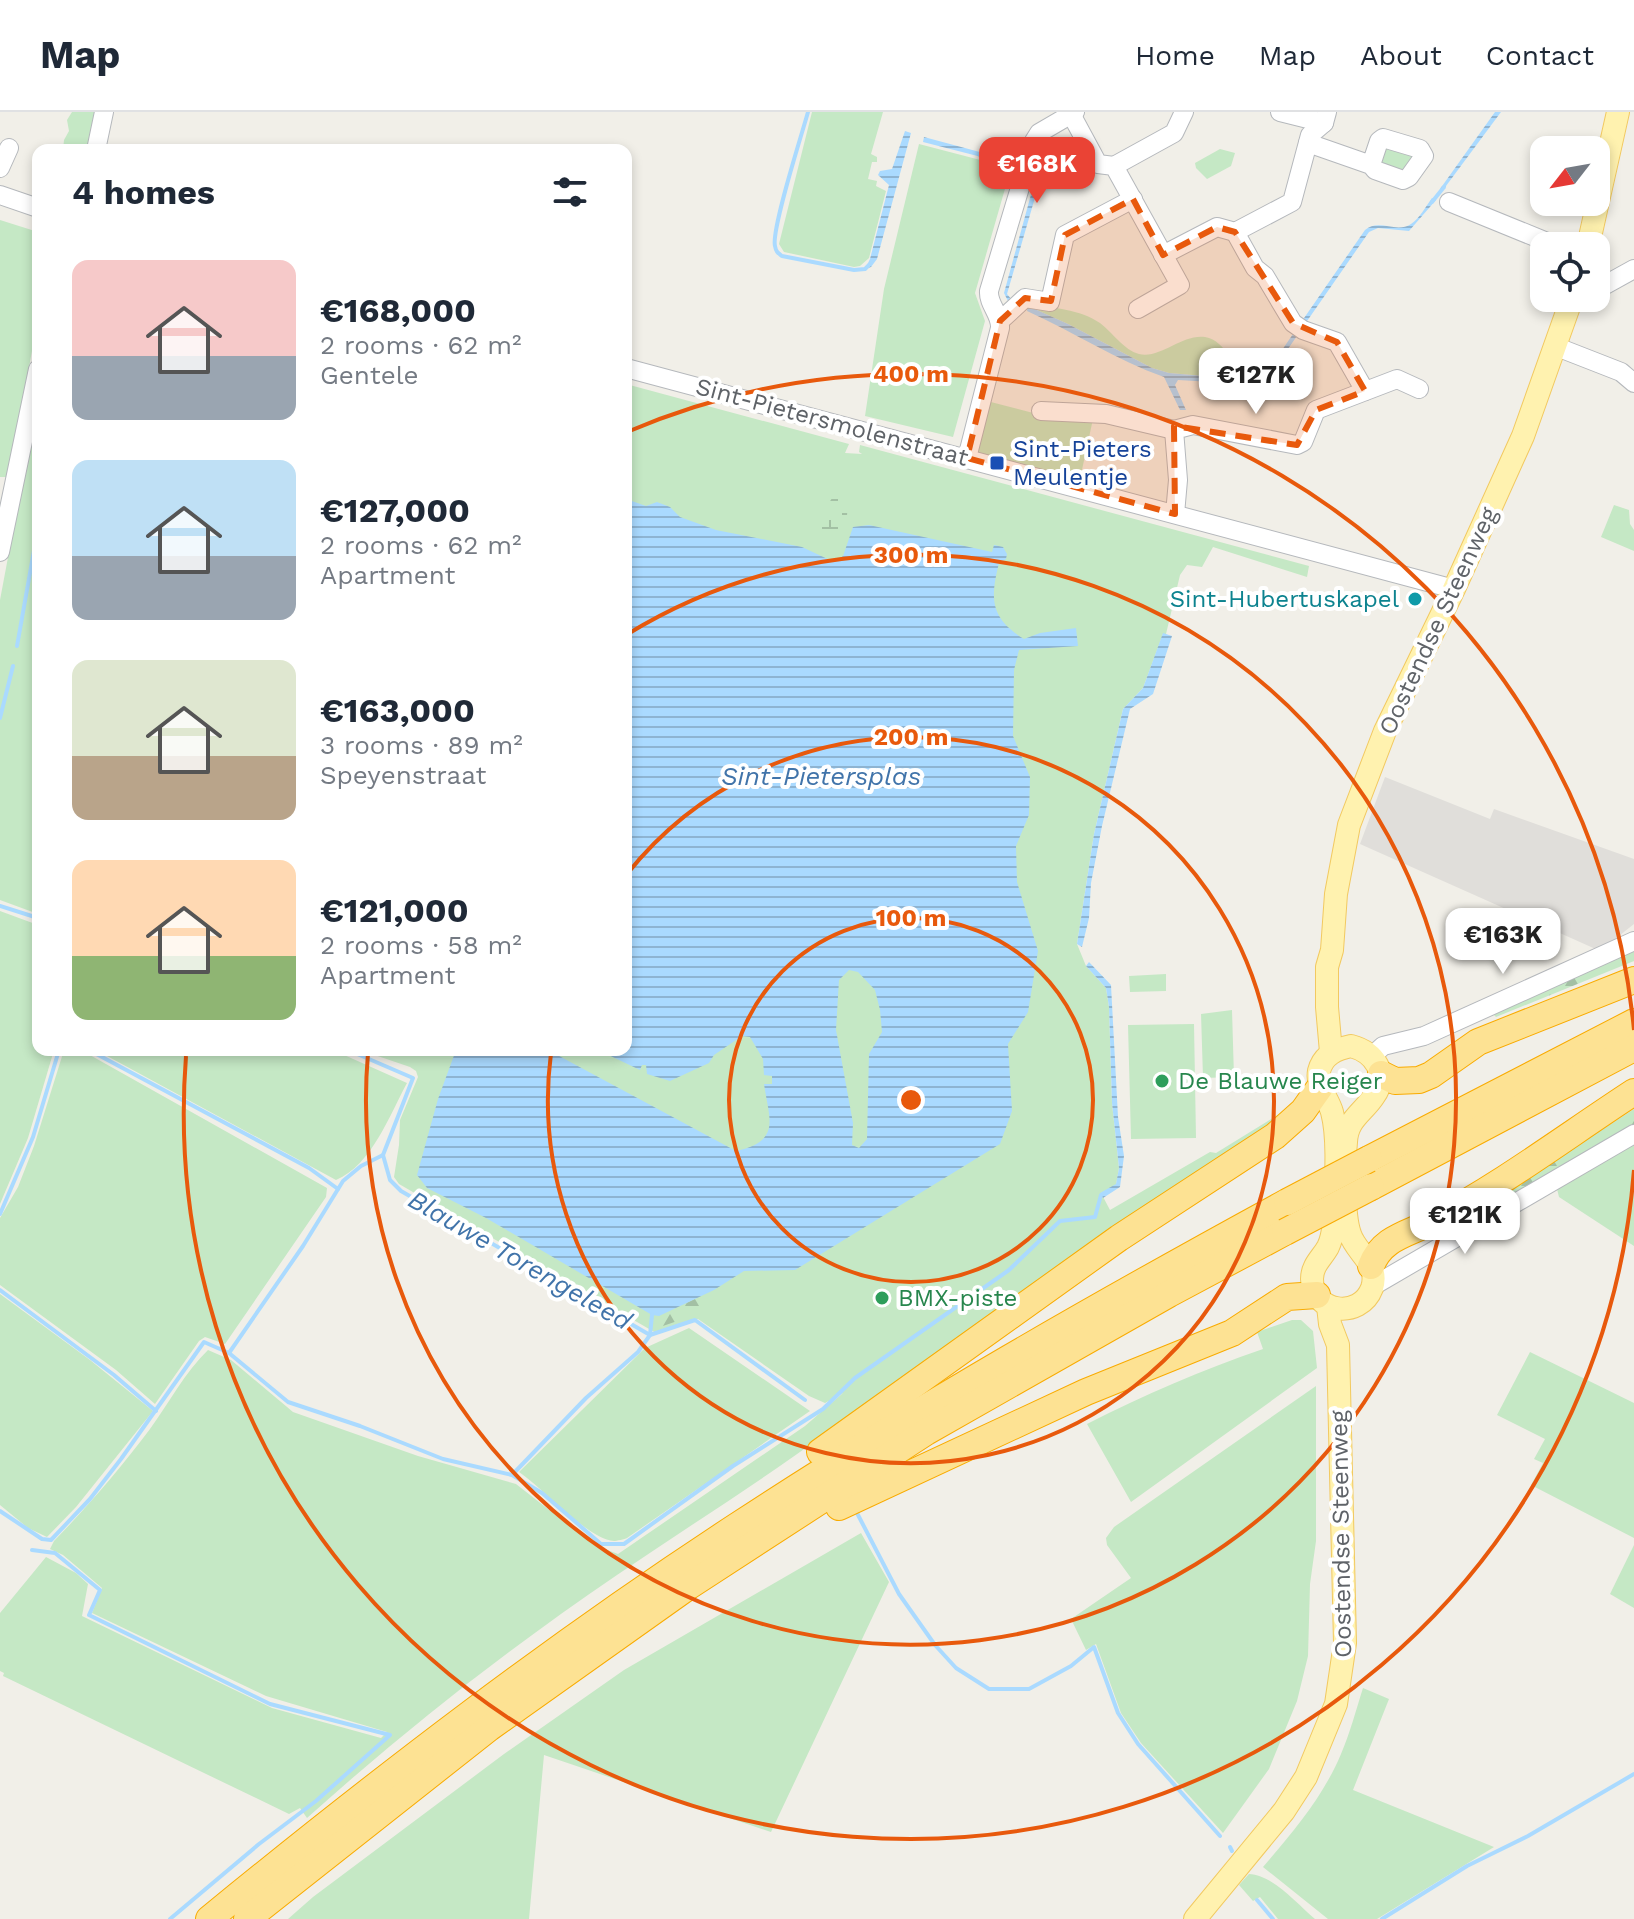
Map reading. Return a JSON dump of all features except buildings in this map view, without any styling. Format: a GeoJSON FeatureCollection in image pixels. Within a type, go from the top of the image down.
{"type":"FeatureCollection","features":[{"type":"Feature","properties":{"kind":"highway"},"geometry":{"type":"LineString","coordinates":[[1378,1059],[1395,1081],[1419,1080],[1478,1042],[1634,980]]}},
{"type":"Feature","properties":{"kind":"highway"},"geometry":{"type":"LineString","coordinates":[[209,1919],[333,1817],[624,1603],[760,1511],[923,1408],[1074,1319],[1287,1202],[1634,1022]]}},
{"type":"Feature","properties":{"kind":"highway"},"geometry":{"type":"LineString","coordinates":[[247,1919],[489,1728],[689,1586],[926,1432],[1169,1294],[1634,1048]]}},
{"type":"Feature","properties":{"kind":"highway"},"geometry":{"type":"LineString","coordinates":[[624,1603],[701,1535],[1119,1238],[1275,1136],[1303,1111],[1320,1087]]}},
{"type":"Feature","properties":{"kind":"highway"},"geometry":{"type":"LineString","coordinates":[[1367,1266],[1389,1240],[1415,1230],[1470,1200],[1634,1092]]}},
{"type":"Feature","properties":{"kind":"highway"},"geometry":{"type":"LineString","coordinates":[[770,1533],[790,1534],[861,1495],[1086,1392],[1232,1333],[1287,1297],[1322,1300]]}},
{"type":"Feature","properties":{"kind":"main road"},"geometry":{"type":"LineString","coordinates":[[1591,232],[1618,112]]}},
{"type":"Feature","properties":{"kind":"main road","name":"Oostendse Steenweg"},"geometry":{"type":"LineString","coordinates":[[1195,1919],[1284,1811],[1306,1777],[1336,1704],[1345,1643],[1338,1345],[1322,1300],[1313,1287],[1313,1272],[1328,1247],[1334,1223],[1332,1112],[1320,1087],[1320,1069],[1341,1049],[1326,982],[1342,856],[1359,795],[1385,731],[1523,436],[1568,312]]}},
{"type":"Feature","properties":{"kind":"main road"},"geometry":{"type":"LineString","coordinates":[[1341,1049],[1378,1059],[1376,1094],[1351,1123],[1345,1142],[1347,1223],[1367,1266]]}},
{"type":"Feature","properties":{"kind":"main road","name":"Oostendse Steenweg"},"geometry":{"type":"LineString","coordinates":[[1338,1345],[1352,1308],[1361,1302],[1367,1266]]}},
{"type":"Feature","properties":{"kind":"main road"},"geometry":{"type":"LineString","coordinates":[[1322,1300],[1343,1310],[1352,1308]]}},
{"type":"Feature","properties":{"kind":"street"},"geometry":{"type":"LineString","coordinates":[[97,144],[104,112]]}},
{"type":"Feature","properties":{"kind":"street"},"geometry":{"type":"LineString","coordinates":[[1000,321],[990,301],[989,291],[1039,133],[1066,115],[1098,164],[1114,166],[1174,133],[1184,112]]}},
{"type":"Feature","properties":{"kind":"street"},"geometry":{"type":"LineString","coordinates":[[1280,112],[1325,118]]}},
{"type":"Feature","properties":{"kind":"street"},"geometry":{"type":"LineString","coordinates":[[1163,255],[1217,227],[1235,232],[1292,202],[1310,135],[1325,118]]}},
{"type":"Feature","properties":{"kind":"street"},"geometry":{"type":"LineString","coordinates":[[1308,143],[1371,165]]}},
{"type":"Feature","properties":{"kind":"street"},"geometry":{"type":"LineString","coordinates":[[0,168],[9,148]]}},
{"type":"Feature","properties":{"kind":"street"},"geometry":{"type":"LineString","coordinates":[[1114,166],[1180,285],[1138,309]]}},
{"type":"Feature","properties":{"kind":"street"},"geometry":{"type":"LineString","coordinates":[[0,195],[32,206]]}},
{"type":"Feature","properties":{"kind":"street"},"geometry":{"type":"LineString","coordinates":[[967,458],[1000,321],[1025,298],[1050,302],[1065,235],[1133,199]]}},
{"type":"Feature","properties":{"kind":"street"},"geometry":{"type":"LineString","coordinates":[[1449,202],[1530,235]]}},
{"type":"Feature","properties":{"kind":"street"},"geometry":{"type":"LineString","coordinates":[[1235,232],[1255,268],[1265,276],[1293,323],[1303,330],[1337,342],[1365,391]]}},
{"type":"Feature","properties":{"kind":"street"},"geometry":{"type":"LineString","coordinates":[[1610,282],[1634,269]]}},
{"type":"Feature","properties":{"kind":"street"},"geometry":{"type":"LineString","coordinates":[[1557,347],[1621,372],[1634,383]]}},
{"type":"Feature","properties":{"kind":"street","name":"Sint-Pietersmolenstraat"},"geometry":{"type":"LineString","coordinates":[[632,370],[1454,589]]}},
{"type":"Feature","properties":{"kind":"street"},"geometry":{"type":"LineString","coordinates":[[1041,411],[1106,414],[1174,430],[1193,425],[1297,445],[1303,442],[1316,410],[1397,379],[1419,389]]}},
{"type":"Feature","properties":{"kind":"street"},"geometry":{"type":"LineString","coordinates":[[0,552],[32,398]]}},
{"type":"Feature","properties":{"kind":"street"},"geometry":{"type":"LineString","coordinates":[[1174,430],[1178,480],[1175,514]]}},
{"type":"Feature","properties":{"kind":"street"},"geometry":{"type":"LineString","coordinates":[[1378,1059],[1634,941]]}},
{"type":"Feature","properties":{"kind":"street","name":"Oostendse Steenweg"},"geometry":{"type":"LineString","coordinates":[[1367,1266],[1536,1190],[1634,1134]]}},
{"type":"Feature","properties":{"kind":"highlighted area"},"geometry":{"type":"Polygon","coordinates":[[[1133,199],[1163,255],[1217,227],[1235,232],[1293,323],[1337,342],[1365,391],[1316,410],[1297,445],[1174,426],[1175,514],[967,458],[1000,321],[1025,298],[1051,301],[1065,235],[1133,199]]]}},
{"type":"Feature","properties":{"kind":"shaded area"},"geometry":{"type":"Polygon","coordinates":[[[1385,777],[1490,819],[1494,809],[1634,859],[1634,924],[1600,951],[1360,844],[1385,777]]]}},
{"type":"Feature","properties":{"kind":"green space"},"geometry":{"type":"Polygon","coordinates":[[[72,112],[97,112],[89,144],[64,144],[69,131],[67,120],[72,112]]]}},
{"type":"Feature","properties":{"kind":"green space"},"geometry":{"type":"Polygon","coordinates":[[[812,112],[883,112],[871,154],[877,157],[877,162],[872,162],[868,179],[877,181],[876,186],[886,191],[869,258],[860,266],[784,252],[779,244],[812,112]]]}},
{"type":"Feature","properties":{"kind":"green space"},"geometry":{"type":"Polygon","coordinates":[[[919,144],[1011,168],[975,293],[985,321],[953,437],[865,416],[884,289],[919,144]]]}},
{"type":"Feature","properties":{"kind":"green space"},"geometry":{"type":"Polygon","coordinates":[[[1380,147],[1416,151],[1407,173],[1378,165],[1380,147]]]}},
{"type":"Feature","properties":{"kind":"green space"},"geometry":{"type":"Polygon","coordinates":[[[1220,149],[1235,153],[1231,166],[1207,179],[1195,163],[1220,149]]]}},
{"type":"Feature","properties":{"kind":"green space"},"geometry":{"type":"Polygon","coordinates":[[[0,220],[32,230],[32,351],[9,477],[0,477],[0,220]]]}},
{"type":"Feature","properties":{"kind":"green space"},"geometry":{"type":"Polygon","coordinates":[[[1028,306],[1056,308],[1084,315],[1100,323],[1123,345],[1139,354],[1155,353],[1188,339],[1205,337],[1220,344],[1246,371],[1257,370],[1275,360],[1261,381],[1169,373],[1152,368],[1028,306]]]}},
{"type":"Feature","properties":{"kind":"green space"},"geometry":{"type":"Polygon","coordinates":[[[632,386],[849,444],[845,453],[862,454],[859,452],[860,445],[1309,566],[1307,577],[1213,547],[1202,567],[1187,565],[1180,575],[1166,634],[1163,634],[1143,688],[1123,709],[1094,834],[1077,944],[1086,966],[1106,988],[1109,1007],[1112,1103],[1119,1168],[1116,1185],[1101,1193],[1110,1210],[1210,1152],[1216,1153],[1289,1108],[1273,1124],[880,1392],[784,1464],[536,1632],[419,1722],[307,1818],[300,1808],[289,1814],[3,1676],[4,1673],[0,1671],[0,1613],[46,1557],[76,1573],[88,1584],[82,1616],[272,1708],[381,1738],[387,1732],[266,1696],[92,1613],[102,1588],[63,1555],[50,1549],[127,1458],[208,1350],[231,1360],[293,1412],[418,1456],[516,1484],[594,1545],[618,1554],[805,1426],[843,1393],[825,1403],[809,1396],[698,1319],[656,1333],[399,1184],[394,1177],[400,1120],[418,1077],[410,1067],[378,1056],[632,1056],[632,386]]]}},
{"type":"Feature","properties":{"kind":"green space"},"geometry":{"type":"Polygon","coordinates":[[[987,401],[1041,415],[1093,419],[1080,479],[977,454],[987,401]]]}},
{"type":"Feature","properties":{"kind":"green space"},"geometry":{"type":"Polygon","coordinates":[[[32,429],[32,912],[0,900],[0,600],[32,429]]]}},
{"type":"Feature","properties":{"kind":"green space"},"geometry":{"type":"Polygon","coordinates":[[[838,492],[848,502],[847,516],[835,543],[826,545],[819,540],[820,527],[827,507],[838,492]]]}},
{"type":"Feature","properties":{"kind":"green space"},"geometry":{"type":"Polygon","coordinates":[[[1614,505],[1629,510],[1630,524],[1634,530],[1634,551],[1601,537],[1614,505]]]}},
{"type":"Feature","properties":{"kind":"green space"},"geometry":{"type":"Polygon","coordinates":[[[0,911],[32,923],[32,1056],[52,1056],[28,1138],[0,1204],[0,911]]]}},
{"type":"Feature","properties":{"kind":"green space"},"geometry":{"type":"Polygon","coordinates":[[[1634,949],[1634,961],[1496,1017],[1492,1013],[1634,949]]]}},
{"type":"Feature","properties":{"kind":"green space"},"geometry":{"type":"Polygon","coordinates":[[[1166,974],[1166,991],[1130,992],[1129,976],[1166,974]]]}},
{"type":"Feature","properties":{"kind":"green space","name":"De Blauwe Reiger"},"geometry":{"type":"Polygon","coordinates":[[[1232,1010],[1234,1077],[1203,1078],[1201,1014],[1232,1010]]]}},
{"type":"Feature","properties":{"kind":"green space","name":"De Blauwe Reiger"},"geometry":{"type":"Polygon","coordinates":[[[1194,1024],[1196,1138],[1131,1139],[1128,1025],[1194,1024]]]}},
{"type":"Feature","properties":{"kind":"green space"},"geometry":{"type":"Polygon","coordinates":[[[62,1056],[92,1056],[327,1188],[326,1197],[225,1344],[205,1337],[199,1341],[155,1404],[116,1370],[0,1285],[0,1218],[18,1187],[62,1056]]]}},
{"type":"Feature","properties":{"kind":"green space"},"geometry":{"type":"Polygon","coordinates":[[[107,1056],[346,1056],[407,1083],[370,1151],[349,1173],[336,1180],[107,1056]]]}},
{"type":"Feature","properties":{"kind":"green space"},"geometry":{"type":"Polygon","coordinates":[[[1634,1109],[1634,1125],[1474,1216],[1473,1213],[1634,1109]]]}},
{"type":"Feature","properties":{"kind":"green space"},"geometry":{"type":"Polygon","coordinates":[[[1634,1142],[1634,1246],[1559,1197],[1557,1189],[1634,1142]]]}},
{"type":"Feature","properties":{"kind":"green space"},"geometry":{"type":"Polygon","coordinates":[[[744,1271],[752,1282],[742,1295],[734,1290],[727,1308],[715,1308],[660,1327],[659,1316],[714,1290],[744,1271]]]}},
{"type":"Feature","properties":{"kind":"green space"},"geometry":{"type":"Polygon","coordinates":[[[0,1294],[153,1411],[76,1507],[47,1537],[28,1528],[0,1505],[0,1294]]]}},
{"type":"Feature","properties":{"kind":"green space"},"geometry":{"type":"Polygon","coordinates":[[[1301,1320],[1313,1331],[1317,1368],[1131,1502],[1087,1424],[1174,1384],[1263,1349],[1257,1332],[1301,1320]]]}},
{"type":"Feature","properties":{"kind":"green space"},"geometry":{"type":"Polygon","coordinates":[[[689,1328],[810,1411],[627,1538],[614,1541],[604,1538],[579,1523],[519,1472],[645,1348],[689,1328]]]}},
{"type":"Feature","properties":{"kind":"green space"},"geometry":{"type":"Polygon","coordinates":[[[1530,1352],[1634,1403],[1634,1538],[1531,1485],[1543,1463],[1534,1459],[1545,1439],[1497,1415],[1530,1352]]]}},
{"type":"Feature","properties":{"kind":"green space"},"geometry":{"type":"Polygon","coordinates":[[[1316,1386],[1316,1541],[1310,1584],[1308,1656],[1297,1701],[1269,1769],[1223,1833],[1141,1743],[1121,1713],[1096,1644],[1086,1650],[1071,1619],[1131,1578],[1107,1545],[1106,1538],[1114,1527],[1316,1386]]]}},
{"type":"Feature","properties":{"kind":"green space"},"geometry":{"type":"Polygon","coordinates":[[[861,1533],[889,1582],[771,1832],[544,1755],[529,1919],[288,1919],[504,1754],[624,1670],[861,1533]]]}},
{"type":"Feature","properties":{"kind":"green space"},"geometry":{"type":"Polygon","coordinates":[[[1634,1545],[1634,1608],[1610,1594],[1634,1545]]]}},
{"type":"Feature","properties":{"kind":"green space"},"geometry":{"type":"Polygon","coordinates":[[[1363,1688],[1389,1699],[1353,1790],[1494,1847],[1377,1919],[1328,1919],[1263,1867],[1296,1827],[1334,1770],[1363,1688]]]}},
{"type":"Feature","properties":{"kind":"green space"},"geometry":{"type":"Polygon","coordinates":[[[1249,1874],[1276,1885],[1315,1919],[1278,1919],[1260,1897],[1253,1901],[1239,1885],[1249,1874]]]}},
{"type":"Feature","properties":{"kind":"water"},"geometry":{"type":"Polygon","coordinates":[[[1495,112],[1501,112],[1443,190],[1440,189],[1495,112]]]}},
{"type":"Feature","properties":{"kind":"water"},"geometry":{"type":"Polygon","coordinates":[[[905,131],[911,133],[877,259],[865,269],[889,185],[878,175],[880,171],[892,169],[905,131]]]}},
{"type":"Feature","properties":{"kind":"water"},"geometry":{"type":"Polygon","coordinates":[[[924,137],[1002,158],[1001,162],[923,142],[924,137]]]}},
{"type":"Feature","properties":{"kind":"water"},"geometry":{"type":"Polygon","coordinates":[[[1038,169],[1043,170],[1007,294],[1012,300],[1010,305],[1004,293],[1038,169]]]}},
{"type":"Feature","properties":{"kind":"water"},"geometry":{"type":"Polygon","coordinates":[[[1432,198],[1436,200],[1409,231],[1378,228],[1369,232],[1305,324],[1302,321],[1365,230],[1376,225],[1405,227],[1420,216],[1432,198]]]}},
{"type":"Feature","properties":{"kind":"water"},"geometry":{"type":"Polygon","coordinates":[[[1028,306],[1152,368],[1169,373],[1261,381],[1295,331],[1299,333],[1263,385],[1178,380],[1175,385],[1186,410],[1180,410],[1164,377],[1027,311],[1028,306]]]}},
{"type":"Feature","properties":{"kind":"water","name":"Sint-Pietersplas"},"geometry":{"type":"Polygon","coordinates":[[[632,501],[646,506],[657,502],[670,507],[680,517],[716,530],[802,547],[834,562],[843,556],[853,527],[869,525],[992,552],[994,545],[1003,547],[1007,554],[1006,559],[999,563],[994,597],[995,607],[1004,623],[1024,639],[1040,633],[1076,628],[1078,646],[1019,650],[1014,670],[1013,736],[1030,777],[1029,815],[1016,846],[1017,882],[1038,951],[1028,1012],[1008,1044],[1012,1111],[1000,1144],[795,1270],[744,1271],[714,1290],[659,1316],[652,1315],[486,1218],[427,1188],[417,1175],[454,1056],[559,1056],[736,1151],[751,1147],[766,1135],[769,1118],[764,1084],[772,1084],[772,1076],[764,1075],[763,1059],[750,1037],[742,1036],[714,1055],[709,1063],[670,1081],[647,1074],[646,1065],[642,1065],[640,1070],[611,1056],[632,1056],[632,501]],[[849,970],[839,980],[836,1030],[853,1123],[852,1145],[859,1148],[867,1139],[869,1054],[882,1032],[875,990],[858,972],[849,970]]]}},
{"type":"Feature","properties":{"kind":"water"},"geometry":{"type":"Polygon","coordinates":[[[1163,633],[1172,636],[1153,694],[1130,709],[1102,826],[1082,947],[1077,944],[1094,834],[1123,709],[1143,688],[1163,633]]]}},
{"type":"Feature","properties":{"kind":"water"},"geometry":{"type":"Polygon","coordinates":[[[1089,962],[1111,985],[1118,1117],[1124,1156],[1120,1187],[1103,1198],[1100,1193],[1116,1184],[1119,1168],[1112,1103],[1109,1007],[1106,988],[1086,966],[1089,962]]]}},
{"type":"Feature","properties":{"kind":"waterway"},"geometry":{"type":"LineString","coordinates":[[808,112],[778,221],[776,250],[782,256],[854,270],[865,269],[869,265]]}},
{"type":"Feature","properties":{"kind":"waterway"},"geometry":{"type":"LineString","coordinates":[[1432,202],[1444,187]]}},
{"type":"Feature","properties":{"kind":"waterway"},"geometry":{"type":"LineString","coordinates":[[17,646],[32,562]]}},
{"type":"Feature","properties":{"kind":"waterway"},"geometry":{"type":"LineString","coordinates":[[0,718],[13,666]]}},
{"type":"Feature","properties":{"kind":"waterway","name":"Blauwe Torengeleed"},"geometry":{"type":"LineString","coordinates":[[0,906],[32,916]]}},
{"type":"Feature","properties":{"kind":"waterway"},"geometry":{"type":"LineString","coordinates":[[0,1214],[33,1137],[57,1056]]}},
{"type":"Feature","properties":{"kind":"waterway"},"geometry":{"type":"LineString","coordinates":[[100,1056],[309,1168],[338,1189]]}},
{"type":"Feature","properties":{"kind":"waterway","name":"Blauwe Torengeleed"},"geometry":{"type":"LineString","coordinates":[[362,1056],[413,1078],[383,1155],[390,1180],[401,1191],[650,1335],[695,1320],[805,1400]]}},
{"type":"Feature","properties":{"kind":"waterway"},"geometry":{"type":"LineString","coordinates":[[0,1511],[42,1539],[51,1540],[90,1499],[121,1459],[204,1342],[229,1353],[303,1246],[343,1181],[361,1166],[383,1155]]}},
{"type":"Feature","properties":{"kind":"waterway","name":"Blauwe Torengeleed"},"geometry":{"type":"LineString","coordinates":[[512,1475],[542,1493],[601,1544],[624,1544],[733,1466],[823,1409],[855,1378],[1009,1270],[1060,1221],[1095,1217],[1101,1195]]}},
{"type":"Feature","properties":{"kind":"waterway"},"geometry":{"type":"LineString","coordinates":[[0,1290],[114,1375],[156,1411]]}},
{"type":"Feature","properties":{"kind":"waterway"},"geometry":{"type":"LineString","coordinates":[[229,1353],[288,1402],[443,1459],[512,1475],[586,1398],[638,1352],[650,1335],[652,1315]]}},
{"type":"Feature","properties":{"kind":"waterway","name":"Blauwe Torengeleed"},"geometry":{"type":"LineString","coordinates":[[857,1513],[899,1594],[935,1645],[956,1668],[989,1689],[1029,1689],[1071,1666],[1094,1647],[1118,1713],[1138,1744],[1220,1836]]}},
{"type":"Feature","properties":{"kind":"waterway"},"geometry":{"type":"LineString","coordinates":[[32,1550],[55,1553],[100,1590],[89,1615],[270,1704],[390,1735],[316,1801],[170,1919]]}},
{"type":"Feature","properties":{"kind":"waterway","name":"Blauwe Torengeleed"},"geometry":{"type":"LineString","coordinates":[[1382,1919],[1467,1866],[1528,1836],[1634,1774]]}},
{"type":"Feature","properties":{"kind":"waterway","name":"Blauwe Torengeleed"},"geometry":{"type":"LineString","coordinates":[[1230,1847],[1232,1851]]}},
{"type":"Feature","properties":{"kind":"waterway","name":"Blauwe Torengeleed"},"geometry":{"type":"LineString","coordinates":[[1257,1900],[1273,1919]]}},
{"type":"Feature","properties":{"kind":"place","name":"Sint-Pieters Meulentje"},"geometry":{"type":"Point","coordinates":[997,463]}},
{"type":"Feature","properties":{"kind":"place","name":"Sint-Hubertuskapel"},"geometry":{"type":"Point","coordinates":[1415,599]}},
{"type":"Feature","properties":{"kind":"place","name":"De Blauwe Reiger"},"geometry":{"type":"Point","coordinates":[1162,1081]}},
{"type":"Feature","properties":{"kind":"place","name":"BMX-piste"},"geometry":{"type":"Point","coordinates":[882,1298]}}]}
